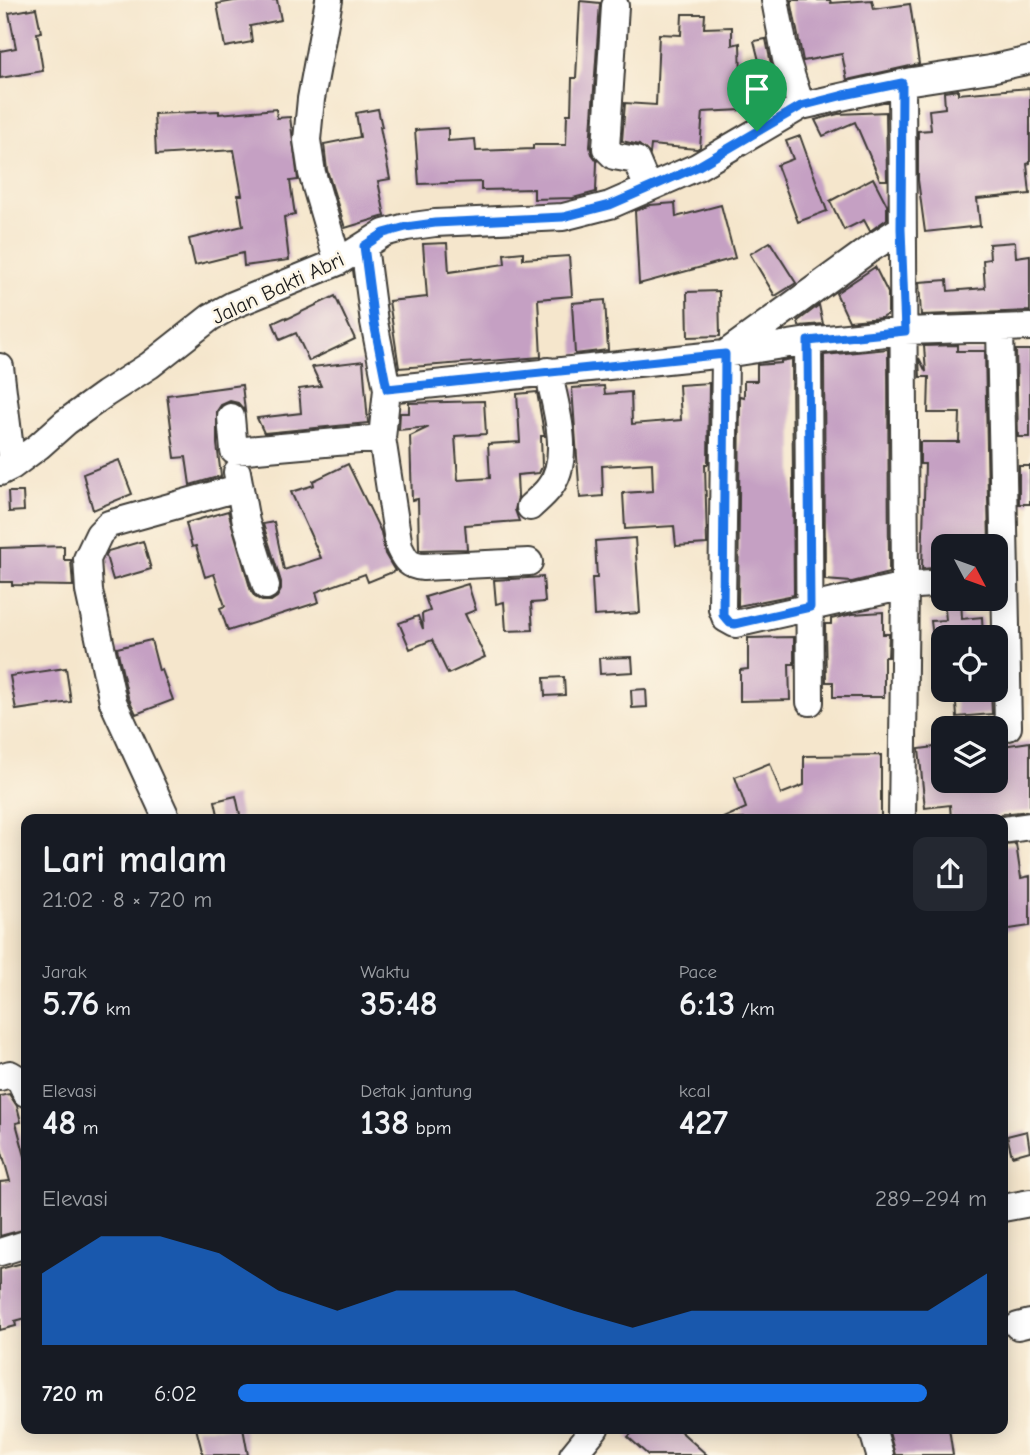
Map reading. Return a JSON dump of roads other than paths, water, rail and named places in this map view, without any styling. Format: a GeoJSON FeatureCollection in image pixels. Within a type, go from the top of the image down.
{"type":"FeatureCollection","features":[{"type":"Feature","properties":{"kind":"street"},"geometry":{"type":"LineString","coordinates":[[329,0],[311,99],[307,140],[312,173],[338,262]]}},
{"type":"Feature","properties":{"kind":"street"},"geometry":{"type":"LineString","coordinates":[[775,0],[786,59],[801,106]]}},
{"type":"Feature","properties":{"kind":"street"},"geometry":{"type":"LineString","coordinates":[[615,6],[606,148],[614,156],[636,160],[648,188]]}},
{"type":"Feature","properties":{"kind":"street","name":"Jalan Bakti Abri"},"geometry":{"type":"LineString","coordinates":[[6,469],[39,446],[66,422],[150,365],[211,317],[233,305],[338,262],[384,233],[435,223],[563,217],[610,205],[697,167],[801,106],[902,83],[1030,60]]}},
{"type":"Feature","properties":{"kind":"street"},"geometry":{"type":"LineString","coordinates":[[902,83],[901,229],[905,331],[902,814]]}},
{"type":"Feature","properties":{"kind":"street"},"geometry":{"type":"LineString","coordinates":[[725,354],[901,229]]}},
{"type":"Feature","properties":{"kind":"street"},"geometry":{"type":"LineString","coordinates":[[364,246],[374,323],[387,389],[382,438],[399,547],[405,559],[412,566],[529,562]]}},
{"type":"Feature","properties":{"kind":"street"},"geometry":{"type":"LineString","coordinates":[[387,389],[725,354],[808,341],[905,331],[1030,327]]}},
{"type":"Feature","properties":{"kind":"street"},"geometry":{"type":"LineString","coordinates":[[1000,328],[1009,570],[1008,727]]}},
{"type":"Feature","properties":{"kind":"street"},"geometry":{"type":"LineString","coordinates":[[808,341],[810,702]]}},
{"type":"Feature","properties":{"kind":"street"},"geometry":{"type":"LineString","coordinates":[[725,354],[723,615],[730,623],[905,586],[931,584]]}},
{"type":"Feature","properties":{"kind":"street"},"geometry":{"type":"LineString","coordinates":[[0,367],[6,469]]}},
{"type":"Feature","properties":{"kind":"street"},"geometry":{"type":"LineString","coordinates":[[530,507],[550,487],[560,462],[558,418],[548,371]]}},
{"type":"Feature","properties":{"kind":"street"},"geometry":{"type":"LineString","coordinates":[[231,417],[238,488],[266,586]]}},
{"type":"Feature","properties":{"kind":"street"},"geometry":{"type":"LineString","coordinates":[[234,451],[382,438]]}},
{"type":"Feature","properties":{"kind":"street"},"geometry":{"type":"LineString","coordinates":[[165,814],[113,702],[89,591],[87,559],[99,534],[109,524],[238,488]]}},
{"type":"Feature","properties":{"kind":"street"},"geometry":{"type":"LineString","coordinates":[[1008,829],[1030,826]]}},
{"type":"Feature","properties":{"kind":"street"},"geometry":{"type":"LineString","coordinates":[[0,1077],[10,1074],[21,1082]]}},
{"type":"Feature","properties":{"kind":"street"},"geometry":{"type":"LineString","coordinates":[[1008,1207],[1030,1203]]}},
{"type":"Feature","properties":{"kind":"street"},"geometry":{"type":"LineString","coordinates":[[0,1252],[21,1246]]}},
{"type":"Feature","properties":{"kind":"street"},"geometry":{"type":"LineString","coordinates":[[573,1455],[589,1434]]}},
{"type":"Feature","properties":{"kind":"street"},"geometry":{"type":"LineString","coordinates":[[874,1434],[880,1455]]}}]}
